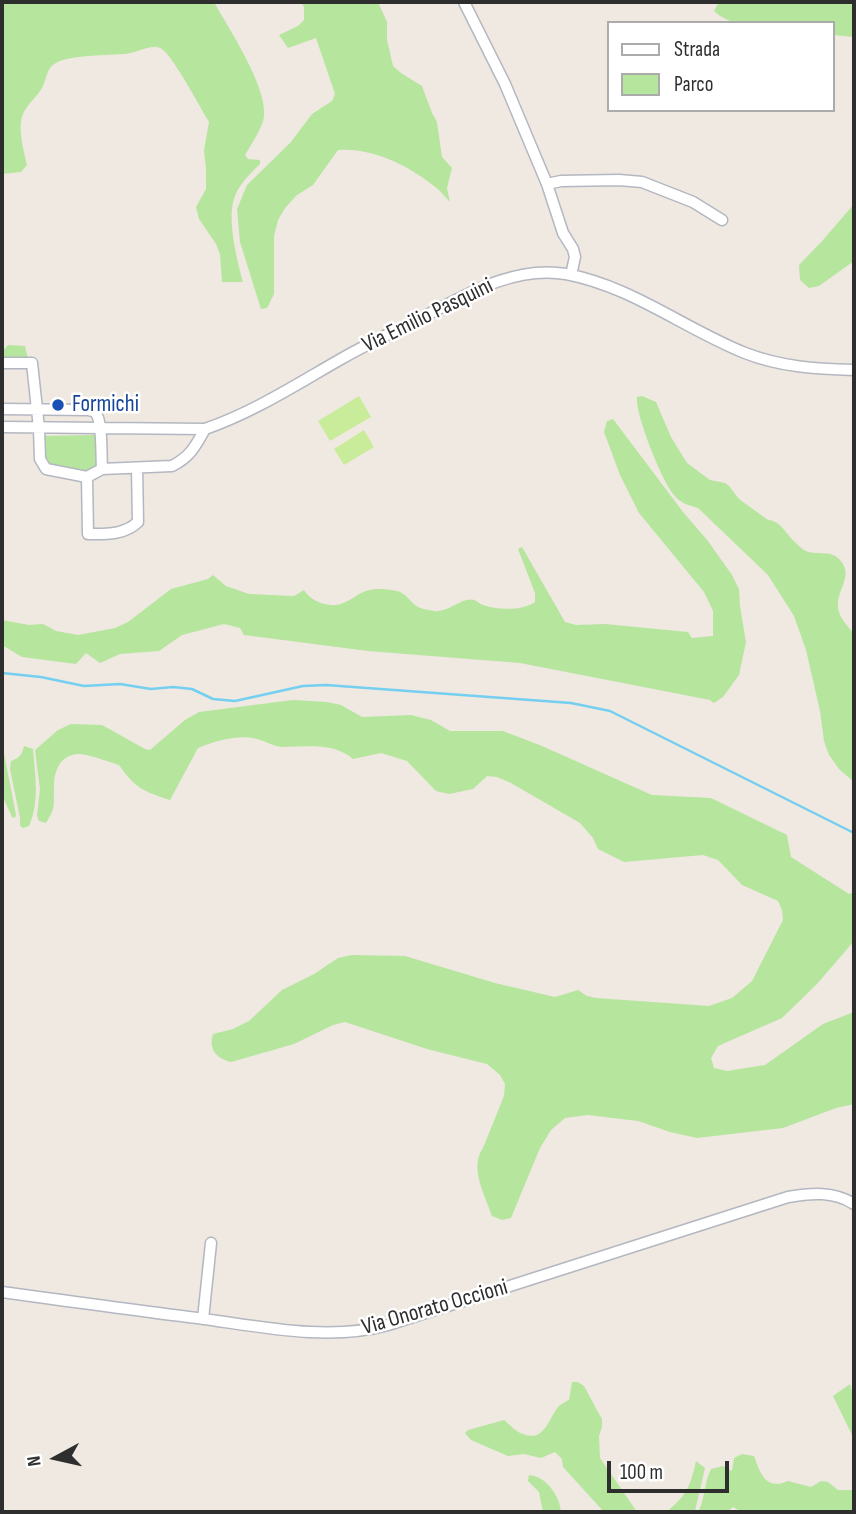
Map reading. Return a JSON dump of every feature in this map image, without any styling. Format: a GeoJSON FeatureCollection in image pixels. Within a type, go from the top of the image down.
{"type":"FeatureCollection","features":[{"type":"Feature","properties":{"kind":"street"},"geometry":{"type":"LineString","coordinates":[[464,2],[505,84],[547,184],[563,233],[573,249],[575,257],[571,275]]}},
{"type":"Feature","properties":{"kind":"street"},"geometry":{"type":"LineString","coordinates":[[547,184],[561,181],[642,182],[693,202],[722,220]]}},
{"type":"Feature","properties":{"kind":"street","name":"Via Emilio Pasquini"},"geometry":{"type":"LineString","coordinates":[[2,427],[205,429],[270,401],[344,357],[491,284],[527,274],[571,275],[609,287],[756,357],[794,366],[854,370]]}},
{"type":"Feature","properties":{"kind":"street"},"geometry":{"type":"LineString","coordinates":[[2,363],[32,363],[40,459],[46,469],[87,477],[102,469],[172,466],[193,451],[205,429]]}},
{"type":"Feature","properties":{"kind":"street"},"geometry":{"type":"LineString","coordinates":[[2,409],[94,412],[100,428],[102,469]]}},
{"type":"Feature","properties":{"kind":"street"},"geometry":{"type":"LineString","coordinates":[[87,477],[88,534],[113,534],[138,522],[137,468]]}},
{"type":"Feature","properties":{"kind":"street","name":"Via Onorato Occioni"},"geometry":{"type":"LineString","coordinates":[[2,1292],[203,1319],[343,1333],[388,1325],[788,1198],[822,1194],[841,1197],[854,1204]]}},
{"type":"Feature","properties":{"kind":"street"},"geometry":{"type":"LineString","coordinates":[[203,1319],[211,1243]]}},
{"type":"Feature","properties":{"kind":"green space"},"geometry":{"type":"Polygon","coordinates":[[[2,2],[214,2],[246,58],[260,89],[263,104],[264,116],[261,125],[245,155],[248,159],[260,160],[260,164],[238,189],[232,208],[234,240],[243,282],[222,282],[220,254],[199,219],[196,207],[206,189],[204,150],[209,122],[180,72],[167,54],[158,47],[125,54],[62,60],[53,65],[41,90],[22,117],[21,134],[27,165],[21,172],[2,174],[2,2]]]}},
{"type":"Feature","properties":{"kind":"green space"},"geometry":{"type":"Polygon","coordinates":[[[301,2],[378,2],[387,22],[387,40],[393,66],[422,86],[437,122],[442,157],[452,168],[447,188],[450,202],[439,190],[404,166],[378,155],[338,150],[313,185],[297,195],[278,220],[274,236],[274,294],[267,308],[261,309],[240,242],[237,209],[247,185],[291,142],[312,114],[332,101],[335,94],[316,38],[288,48],[279,35],[304,20],[304,7],[301,2]]]}},
{"type":"Feature","properties":{"kind":"green space"},"geometry":{"type":"Polygon","coordinates":[[[719,2],[854,2],[854,37],[835,35],[835,21],[730,21],[714,11],[719,2]]]}},
{"type":"Feature","properties":{"kind":"green space"},"geometry":{"type":"Polygon","coordinates":[[[854,204],[854,261],[819,286],[809,288],[800,280],[799,265],[854,204]]]}},
{"type":"Feature","properties":{"kind":"green space"},"geometry":{"type":"Polygon","coordinates":[[[8,345],[25,346],[28,359],[2,357],[2,352],[8,345]]]}},
{"type":"Feature","properties":{"kind":"green space"},"geometry":{"type":"Polygon","coordinates":[[[359,396],[371,417],[330,441],[318,421],[359,396]]]}},
{"type":"Feature","properties":{"kind":"green space"},"geometry":{"type":"Polygon","coordinates":[[[642,396],[656,402],[671,437],[687,463],[710,480],[725,483],[739,499],[780,526],[804,550],[833,555],[844,566],[845,577],[838,610],[854,634],[854,782],[839,769],[829,755],[806,650],[794,616],[768,575],[698,508],[682,502],[674,495],[645,432],[637,397],[642,396]]]}},
{"type":"Feature","properties":{"kind":"green space"},"geometry":{"type":"Polygon","coordinates":[[[613,419],[708,541],[739,589],[746,642],[739,675],[723,697],[714,703],[710,700],[520,663],[368,651],[244,635],[240,628],[224,624],[182,635],[159,651],[120,654],[100,663],[86,653],[76,664],[22,657],[2,645],[2,620],[29,625],[43,624],[56,631],[78,635],[115,628],[128,622],[171,589],[208,579],[213,575],[226,586],[249,594],[294,596],[304,590],[315,600],[331,605],[345,603],[366,591],[380,589],[400,592],[418,607],[434,611],[445,610],[469,600],[495,608],[524,607],[535,602],[535,593],[518,549],[522,547],[565,622],[688,632],[692,638],[713,636],[713,611],[704,592],[639,513],[620,475],[604,432],[607,421],[613,419]]]}},
{"type":"Feature","properties":{"kind":"green space"},"geometry":{"type":"Polygon","coordinates":[[[364,430],[374,447],[344,465],[334,449],[364,430]]]}},
{"type":"Feature","properties":{"kind":"green space"},"geometry":{"type":"Polygon","coordinates":[[[97,435],[97,465],[85,472],[51,465],[45,460],[42,436],[97,435]]]}},
{"type":"Feature","properties":{"kind":"green space"},"geometry":{"type":"Polygon","coordinates":[[[293,700],[341,705],[362,717],[411,715],[431,720],[450,731],[503,731],[652,795],[711,798],[787,835],[791,857],[849,894],[854,892],[854,941],[817,984],[782,1018],[718,1046],[711,1058],[714,1068],[727,1071],[765,1065],[823,1024],[854,1012],[854,1104],[783,1128],[697,1138],[638,1121],[588,1115],[565,1118],[551,1130],[540,1148],[511,1218],[502,1220],[492,1216],[478,1173],[479,1156],[504,1096],[505,1084],[500,1075],[487,1064],[427,1049],[345,1022],[294,1044],[231,1062],[218,1056],[213,1049],[213,1034],[249,1021],[282,990],[338,958],[352,955],[405,956],[495,983],[555,997],[578,990],[596,998],[709,1006],[732,998],[752,981],[783,920],[778,901],[742,885],[718,860],[703,855],[624,862],[598,849],[593,838],[580,823],[511,783],[487,776],[473,789],[449,794],[436,791],[407,761],[381,753],[353,759],[328,748],[280,747],[243,737],[227,739],[198,748],[170,800],[141,788],[119,765],[91,756],[71,755],[62,761],[57,770],[53,809],[46,823],[39,821],[37,816],[40,789],[35,750],[58,730],[71,724],[102,725],[150,750],[185,720],[199,712],[293,700]]]}},
{"type":"Feature","properties":{"kind":"green space"},"geometry":{"type":"Polygon","coordinates":[[[2,743],[15,818],[12,817],[2,795],[2,743]]]}},
{"type":"Feature","properties":{"kind":"green space"},"geometry":{"type":"Polygon","coordinates":[[[24,746],[33,749],[36,788],[35,808],[29,826],[23,828],[20,826],[10,769],[11,761],[17,759],[24,746]]]}},
{"type":"Feature","properties":{"kind":"green space"},"geometry":{"type":"Polygon","coordinates":[[[572,1382],[584,1386],[602,1419],[599,1436],[600,1458],[637,1512],[604,1512],[563,1467],[562,1459],[555,1452],[541,1458],[524,1454],[508,1456],[471,1440],[465,1433],[504,1420],[520,1433],[537,1435],[546,1428],[559,1406],[569,1400],[572,1382]]]}},
{"type":"Feature","properties":{"kind":"green space"},"geometry":{"type":"Polygon","coordinates":[[[850,1384],[854,1398],[854,1439],[833,1396],[850,1384]]]}},
{"type":"Feature","properties":{"kind":"green space"},"geometry":{"type":"Polygon","coordinates":[[[742,1454],[754,1456],[765,1479],[774,1484],[788,1481],[811,1487],[821,1481],[828,1482],[838,1490],[854,1490],[854,1512],[742,1512],[733,1507],[727,1512],[698,1512],[711,1469],[723,1466],[732,1471],[734,1458],[742,1454]]]}},
{"type":"Feature","properties":{"kind":"green space"},"geometry":{"type":"Polygon","coordinates":[[[696,1461],[705,1468],[695,1511],[666,1512],[687,1490],[696,1461]]]}},
{"type":"Feature","properties":{"kind":"green space"},"geometry":{"type":"Polygon","coordinates":[[[529,1475],[541,1479],[551,1488],[561,1512],[543,1512],[539,1492],[528,1481],[529,1475]]]}},
{"type":"Feature","properties":{"kind":"waterway"},"geometry":{"type":"LineString","coordinates":[[2,673],[41,677],[84,686],[120,684],[151,689],[192,689],[213,699],[235,701],[303,686],[326,685],[571,703],[610,711],[854,833]]}},
{"type":"Feature","properties":{"kind":"place","name":"Formichi"},"geometry":{"type":"Point","coordinates":[58,405]}}]}
